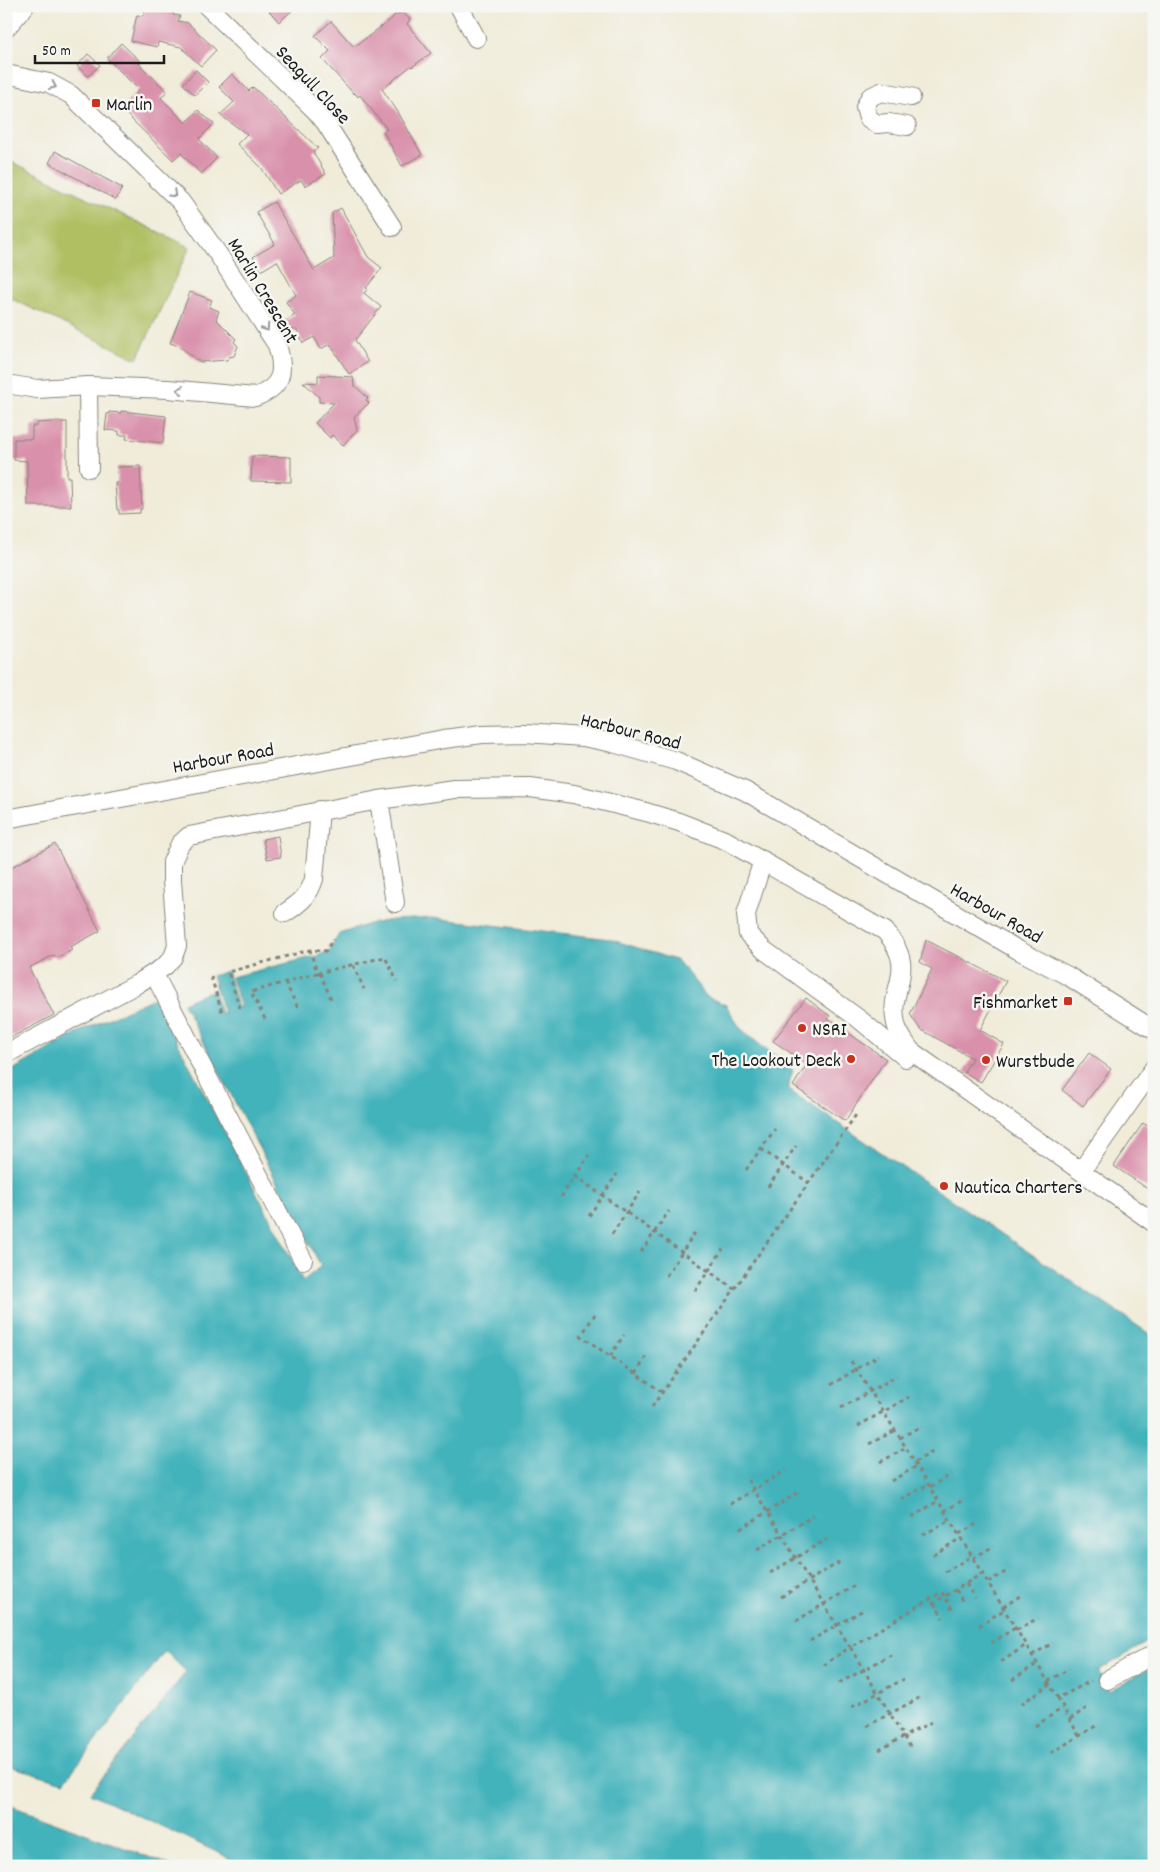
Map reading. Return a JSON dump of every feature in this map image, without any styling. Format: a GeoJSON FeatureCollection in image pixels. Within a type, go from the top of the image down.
{"type":"FeatureCollection","features":[{"type":"Feature","properties":{"kind":"street"},"geometry":{"type":"LineString","coordinates":[[6,28],[25,6]]}},
{"type":"Feature","properties":{"kind":"street","name":"Seagull Close"},"geometry":{"type":"LineString","coordinates":[[207,6],[315,110],[335,135],[392,227]]}},
{"type":"Feature","properties":{"kind":"street"},"geometry":{"type":"LineString","coordinates":[[459,6],[476,38]]}},
{"type":"Feature","properties":{"kind":"street","name":"Marlin Crescent"},"geometry":{"type":"LineString","coordinates":[[6,74],[49,83],[71,95],[181,202],[218,254],[277,345],[282,360],[280,379],[268,392],[255,397],[168,389],[88,386],[36,389],[6,384]]}},
{"type":"Feature","properties":{"kind":"street"},"geometry":{"type":"LineString","coordinates":[[907,126],[878,124],[868,118],[866,107],[870,97],[881,92],[911,97]]}},
{"type":"Feature","properties":{"kind":"street"},"geometry":{"type":"LineString","coordinates":[[88,386],[89,468]]}},
{"type":"Feature","properties":{"kind":"street","name":"Harbour Road"},"geometry":{"type":"LineString","coordinates":[[6,819],[444,739],[482,734],[524,733],[583,737],[676,760],[745,791],[1010,945],[1068,976],[1154,1030]]}},
{"type":"Feature","properties":{"kind":"street"},"geometry":{"type":"LineString","coordinates":[[6,1054],[154,974],[173,957],[177,946],[172,862],[180,844],[190,836],[320,810],[454,789],[530,788],[574,794],[679,822],[728,841],[885,931],[899,951],[902,967],[895,1009],[896,1026],[911,1051],[1154,1223]]}},
{"type":"Feature","properties":{"kind":"street"},"geometry":{"type":"LineString","coordinates":[[379,800],[395,903]]}},
{"type":"Feature","properties":{"kind":"street"},"geometry":{"type":"LineString","coordinates":[[286,913],[302,901],[311,888],[314,878],[320,810]]}},
{"type":"Feature","properties":{"kind":"street"},"geometry":{"type":"LineString","coordinates":[[763,860],[746,914],[748,934],[759,946],[860,1019],[906,1058]]}},
{"type":"Feature","properties":{"kind":"street"},"geometry":{"type":"LineString","coordinates":[[154,974],[303,1260]]}},
{"type":"Feature","properties":{"kind":"street"},"geometry":{"type":"LineString","coordinates":[[1081,1172],[1154,1068]]}},
{"type":"Feature","properties":{"kind":"street"},"geometry":{"type":"LineString","coordinates":[[1100,1681],[1154,1654]]}},
{"type":"Feature","properties":{"kind":"path"},"geometry":{"type":"LineString","coordinates":[[240,1008],[228,972],[310,950],[326,951],[333,939]]}},
{"type":"Feature","properties":{"kind":"path"},"geometry":{"type":"LineString","coordinates":[[310,950],[331,999]]}},
{"type":"Feature","properties":{"kind":"path"},"geometry":{"type":"LineString","coordinates":[[264,1019],[251,992],[385,956],[398,981]]}},
{"type":"Feature","properties":{"kind":"path"},"geometry":{"type":"LineString","coordinates":[[353,965],[364,989]]}},
{"type":"Feature","properties":{"kind":"path"},"geometry":{"type":"LineString","coordinates":[[210,977],[222,1012]]}},
{"type":"Feature","properties":{"kind":"path"},"geometry":{"type":"LineString","coordinates":[[285,982],[298,1008]]}},
{"type":"Feature","properties":{"kind":"path"},"geometry":{"type":"LineString","coordinates":[[652,1408],[858,1112]]}},
{"type":"Feature","properties":{"kind":"path"},"geometry":{"type":"LineString","coordinates":[[746,1170],[775,1129]]}},
{"type":"Feature","properties":{"kind":"path"},"geometry":{"type":"LineString","coordinates":[[768,1187],[796,1146]]}},
{"type":"Feature","properties":{"kind":"path"},"geometry":{"type":"LineString","coordinates":[[761,1149],[809,1183]]}},
{"type":"Feature","properties":{"kind":"path"},"geometry":{"type":"LineString","coordinates":[[561,1197],[589,1155]]}},
{"type":"Feature","properties":{"kind":"path"},"geometry":{"type":"LineString","coordinates":[[588,1216],[617,1174]]}},
{"type":"Feature","properties":{"kind":"path"},"geometry":{"type":"LineString","coordinates":[[575,1176],[734,1289]]}},
{"type":"Feature","properties":{"kind":"path"},"geometry":{"type":"LineString","coordinates":[[612,1234],[640,1192]]}},
{"type":"Feature","properties":{"kind":"path"},"geometry":{"type":"LineString","coordinates":[[640,1252],[669,1211]]}},
{"type":"Feature","properties":{"kind":"path"},"geometry":{"type":"LineString","coordinates":[[666,1276],[696,1231]]}},
{"type":"Feature","properties":{"kind":"path"},"geometry":{"type":"LineString","coordinates":[[695,1290],[723,1249]]}},
{"type":"Feature","properties":{"kind":"path"},"geometry":{"type":"LineString","coordinates":[[595,1314],[581,1336],[662,1392]]}},
{"type":"Feature","properties":{"kind":"path"},"geometry":{"type":"LineString","coordinates":[[610,1356],[624,1335]]}},
{"type":"Feature","properties":{"kind":"path"},"geometry":{"type":"LineString","coordinates":[[636,1374],[647,1354]]}},
{"type":"Feature","properties":{"kind":"path"},"geometry":{"type":"LineString","coordinates":[[831,1386],[879,1355]]}},
{"type":"Feature","properties":{"kind":"path"},"geometry":{"type":"LineString","coordinates":[[851,1361],[896,1430],[1079,1736]]}},
{"type":"Feature","properties":{"kind":"path"},"geometry":{"type":"LineString","coordinates":[[842,1408],[897,1376]]}},
{"type":"Feature","properties":{"kind":"path"},"geometry":{"type":"LineString","coordinates":[[858,1426],[910,1398]]}},
{"type":"Feature","properties":{"kind":"path"},"geometry":{"type":"LineString","coordinates":[[900,1438],[921,1426]]}},
{"type":"Feature","properties":{"kind":"path"},"geometry":{"type":"LineString","coordinates":[[869,1444],[896,1430]]}},
{"type":"Feature","properties":{"kind":"path"},"geometry":{"type":"LineString","coordinates":[[880,1462],[906,1448]]}},
{"type":"Feature","properties":{"kind":"path"},"geometry":{"type":"LineString","coordinates":[[915,1462],[936,1450]]}},
{"type":"Feature","properties":{"kind":"path"},"geometry":{"type":"LineString","coordinates":[[890,1481],[917,1466]]}},
{"type":"Feature","properties":{"kind":"path"},"geometry":{"type":"LineString","coordinates":[[730,1504],[786,1470]]}},
{"type":"Feature","properties":{"kind":"path"},"geometry":{"type":"LineString","coordinates":[[901,1499],[951,1474]]}},
{"type":"Feature","properties":{"kind":"path"},"geometry":{"type":"LineString","coordinates":[[748,1480],[910,1747]]}},
{"type":"Feature","properties":{"kind":"path"},"geometry":{"type":"LineString","coordinates":[[740,1529],[799,1492]]}},
{"type":"Feature","properties":{"kind":"path"},"geometry":{"type":"LineString","coordinates":[[944,1511],[966,1499]]}},
{"type":"Feature","properties":{"kind":"path"},"geometry":{"type":"LineString","coordinates":[[912,1517],[938,1501]]}},
{"type":"Feature","properties":{"kind":"path"},"geometry":{"type":"LineString","coordinates":[[757,1550],[813,1516]]}},
{"type":"Feature","properties":{"kind":"path"},"geometry":{"type":"LineString","coordinates":[[923,1535],[950,1520]]}},
{"type":"Feature","properties":{"kind":"path"},"geometry":{"type":"LineString","coordinates":[[932,1555],[980,1522]]}},
{"type":"Feature","properties":{"kind":"path"},"geometry":{"type":"LineString","coordinates":[[770,1573],[827,1539]]}},
{"type":"Feature","properties":{"kind":"path"},"geometry":{"type":"LineString","coordinates":[[944,1572],[994,1546]]}},
{"type":"Feature","properties":{"kind":"path"},"geometry":{"type":"LineString","coordinates":[[781,1597],[840,1562]]}},
{"type":"Feature","properties":{"kind":"path"},"geometry":{"type":"LineString","coordinates":[[988,1582],[1009,1570]]}},
{"type":"Feature","properties":{"kind":"path"},"geometry":{"type":"LineString","coordinates":[[943,1618],[933,1603],[983,1574]]}},
{"type":"Feature","properties":{"kind":"path"},"geometry":{"type":"LineString","coordinates":[[966,1584],[975,1598]]}},
{"type":"Feature","properties":{"kind":"path"},"geometry":{"type":"LineString","coordinates":[[796,1621],[854,1586]]}},
{"type":"Feature","properties":{"kind":"path"},"geometry":{"type":"LineString","coordinates":[[956,1590],[964,1604]]}},
{"type":"Feature","properties":{"kind":"path"},"geometry":{"type":"LineString","coordinates":[[824,1665],[942,1592],[952,1611]]}},
{"type":"Feature","properties":{"kind":"path"},"geometry":{"type":"LineString","coordinates":[[979,1626],[1023,1594]]}},
{"type":"Feature","properties":{"kind":"path"},"geometry":{"type":"LineString","coordinates":[[810,1641],[865,1609]]}},
{"type":"Feature","properties":{"kind":"path"},"geometry":{"type":"LineString","coordinates":[[991,1643],[1038,1618]]}},
{"type":"Feature","properties":{"kind":"path"},"geometry":{"type":"LineString","coordinates":[[1032,1655],[1053,1643]]}},
{"type":"Feature","properties":{"kind":"path"},"geometry":{"type":"LineString","coordinates":[[1001,1662],[1026,1645]]}},
{"type":"Feature","properties":{"kind":"path"},"geometry":{"type":"LineString","coordinates":[[839,1683],[891,1655]]}},
{"type":"Feature","properties":{"kind":"path"},"geometry":{"type":"LineString","coordinates":[[1012,1680],[1037,1664]]}},
{"type":"Feature","properties":{"kind":"path"},"geometry":{"type":"LineString","coordinates":[[1022,1704],[1069,1669]]}},
{"type":"Feature","properties":{"kind":"path"},"geometry":{"type":"LineString","coordinates":[[852,1707],[904,1679]]}},
{"type":"Feature","properties":{"kind":"path"},"geometry":{"type":"LineString","coordinates":[[1058,1698],[1100,1681]]}},
{"type":"Feature","properties":{"kind":"path"},"geometry":{"type":"LineString","coordinates":[[867,1726],[919,1698]]}},
{"type":"Feature","properties":{"kind":"path"},"geometry":{"type":"LineString","coordinates":[[1070,1719],[1090,1706]]}},
{"type":"Feature","properties":{"kind":"path"},"geometry":{"type":"LineString","coordinates":[[1035,1726],[1063,1708]]}},
{"type":"Feature","properties":{"kind":"path"},"geometry":{"type":"LineString","coordinates":[[879,1750],[931,1722]]}},
{"type":"Feature","properties":{"kind":"path"},"geometry":{"type":"LineString","coordinates":[[1050,1753],[1099,1724]]}},
{"type":"Feature","properties":{"kind":"green space"},"geometry":{"type":"Polygon","coordinates":[[[6,159],[190,247],[137,359],[6,296],[6,159]]]}},
{"type":"Feature","properties":{"kind":"water"},"geometry":{"type":"Polygon","coordinates":[[[433,918],[610,939],[678,961],[707,997],[726,1005],[740,1028],[769,1052],[788,1063],[793,1071],[789,1082],[789,1090],[1154,1337],[1154,1638],[1098,1671],[1109,1691],[1154,1665],[1154,1866],[241,1866],[221,1854],[90,1793],[186,1672],[165,1651],[64,1782],[6,1765],[6,1074],[76,1033],[154,998],[303,1281],[321,1266],[183,1003],[213,990],[221,1013],[224,1013],[212,976],[227,971],[238,1007],[241,1007],[231,977],[317,956],[329,951],[339,934],[369,924],[392,920],[433,918]]]}},
{"type":"Feature","properties":{"kind":"water"},"geometry":{"type":"Polygon","coordinates":[[[6,1804],[173,1866],[6,1866],[6,1804]]]}},
{"type":"Feature","properties":{"kind":"building"},"geometry":{"type":"Polygon","coordinates":[[[146,6],[174,11],[173,15],[180,16],[178,21],[188,23],[216,50],[201,66],[181,47],[158,42],[157,47],[131,41],[137,15],[143,16],[146,6]]]}},
{"type":"Feature","properties":{"kind":"building"},"geometry":{"type":"Polygon","coordinates":[[[265,6],[297,6],[279,22],[265,6]]]}},
{"type":"Feature","properties":{"kind":"building"},"geometry":{"type":"Polygon","coordinates":[[[401,12],[410,19],[407,24],[431,53],[382,89],[398,112],[422,155],[402,166],[383,131],[387,129],[360,95],[358,97],[354,94],[322,59],[330,51],[315,36],[331,21],[354,47],[397,13],[401,12]]]}},
{"type":"Feature","properties":{"kind":"building"},"geometry":{"type":"Polygon","coordinates":[[[121,43],[141,62],[139,64],[167,91],[161,98],[186,123],[198,110],[214,124],[199,139],[217,158],[201,174],[181,153],[173,160],[121,109],[139,90],[107,58],[121,43]]]}},
{"type":"Feature","properties":{"kind":"building"},"geometry":{"type":"Polygon","coordinates":[[[88,54],[100,65],[88,76],[77,66],[88,54]]]}},
{"type":"Feature","properties":{"kind":"building"},"geometry":{"type":"Polygon","coordinates":[[[196,70],[208,82],[195,95],[183,84],[196,70]]]}},
{"type":"Feature","properties":{"kind":"building"},"geometry":{"type":"Polygon","coordinates":[[[232,74],[249,91],[253,87],[318,148],[313,152],[326,174],[305,186],[301,180],[278,194],[261,167],[237,144],[247,134],[220,115],[234,102],[219,87],[232,74]]]}},
{"type":"Feature","properties":{"kind":"building"},"geometry":{"type":"Polygon","coordinates":[[[55,151],[122,188],[116,200],[49,163],[55,151]]]}},
{"type":"Feature","properties":{"kind":"building"},"geometry":{"type":"Polygon","coordinates":[[[274,202],[314,270],[334,258],[332,213],[341,208],[368,257],[382,268],[364,293],[381,307],[355,340],[368,362],[349,374],[330,344],[321,349],[314,337],[303,343],[297,330],[279,329],[277,326],[295,315],[286,302],[296,295],[277,261],[261,271],[253,257],[275,244],[256,212],[274,202]]]}},
{"type":"Feature","properties":{"kind":"building"},"geometry":{"type":"Polygon","coordinates":[[[190,292],[212,300],[209,307],[219,311],[216,319],[236,339],[234,342],[238,346],[234,356],[229,357],[227,360],[200,362],[179,346],[170,343],[190,292]]]}},
{"type":"Feature","properties":{"kind":"building"},"geometry":{"type":"Polygon","coordinates":[[[318,375],[353,377],[354,385],[368,398],[366,400],[369,403],[354,417],[357,430],[343,445],[332,435],[330,438],[315,423],[334,403],[319,402],[319,397],[303,382],[318,383],[318,375]]]}},
{"type":"Feature","properties":{"kind":"building"},"geometry":{"type":"Polygon","coordinates":[[[121,411],[166,416],[163,443],[126,439],[127,435],[119,435],[119,431],[105,430],[107,414],[109,412],[121,413],[121,411]]]}},
{"type":"Feature","properties":{"kind":"building"},"geometry":{"type":"Polygon","coordinates":[[[67,422],[67,477],[70,477],[71,506],[28,506],[27,461],[14,460],[14,439],[32,439],[32,426],[37,426],[37,423],[67,422]]]}},
{"type":"Feature","properties":{"kind":"building"},"geometry":{"type":"Polygon","coordinates":[[[252,456],[291,457],[291,482],[251,481],[252,456]]]}},
{"type":"Feature","properties":{"kind":"building"},"geometry":{"type":"Polygon","coordinates":[[[140,466],[142,509],[140,509],[140,513],[119,514],[115,483],[118,483],[117,467],[140,466]]]}},
{"type":"Feature","properties":{"kind":"building"},"geometry":{"type":"Polygon","coordinates":[[[278,836],[281,857],[267,859],[263,839],[278,836]]]}},
{"type":"Feature","properties":{"kind":"building"},"geometry":{"type":"Polygon","coordinates":[[[55,844],[100,931],[70,947],[72,950],[56,958],[54,955],[29,968],[54,1015],[12,1037],[6,1027],[6,870],[55,844]]]}},
{"type":"Feature","properties":{"kind":"building"},"geometry":{"type":"Polygon","coordinates":[[[926,940],[1006,981],[980,1030],[1004,1044],[981,1082],[964,1072],[972,1058],[920,1029],[910,1014],[932,969],[920,962],[926,940]]]}},
{"type":"Feature","properties":{"kind":"building"},"geometry":{"type":"Polygon","coordinates":[[[806,998],[830,1016],[828,1019],[886,1059],[845,1121],[793,1086],[807,1064],[773,1041],[806,998]]]}},
{"type":"Feature","properties":{"kind":"building"},"geometry":{"type":"Polygon","coordinates":[[[1089,1053],[1111,1069],[1083,1106],[1062,1090],[1089,1053]]]}},
{"type":"Feature","properties":{"kind":"building"},"geometry":{"type":"Polygon","coordinates":[[[1143,1123],[1154,1130],[1154,1193],[1114,1166],[1143,1123]]]}},
{"type":"Feature","properties":{"kind":"place","name":"Marlin"},"geometry":{"type":"Point","coordinates":[96,103]}},
{"type":"Feature","properties":{"kind":"place","name":"Fishmarket"},"geometry":{"type":"Point","coordinates":[1068,1001]}},
{"type":"Feature","properties":{"kind":"place","name":"NSRI"},"geometry":{"type":"Point","coordinates":[802,1028]}},
{"type":"Feature","properties":{"kind":"place","name":"The Lookout Deck"},"geometry":{"type":"Point","coordinates":[851,1059]}},
{"type":"Feature","properties":{"kind":"place","name":"Wurstbude"},"geometry":{"type":"Point","coordinates":[986,1060]}},
{"type":"Feature","properties":{"kind":"place","name":"Nautica Charters"},"geometry":{"type":"Point","coordinates":[944,1186]}}]}
